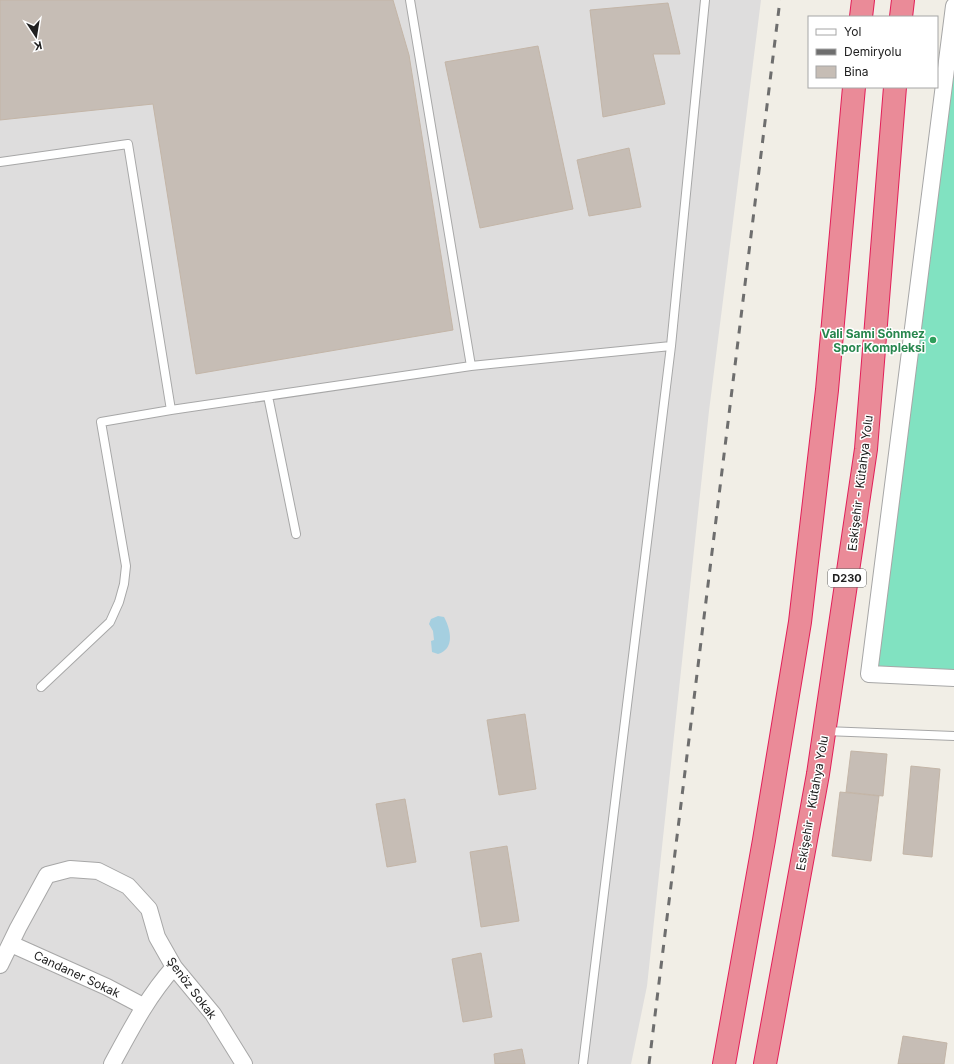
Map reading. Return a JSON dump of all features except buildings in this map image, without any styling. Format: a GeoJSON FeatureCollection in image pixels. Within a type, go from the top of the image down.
{"type":"FeatureCollection","features":[{"type":"Feature","properties":{"kind":"highway"},"geometry":{"type":"LineString","coordinates":[[861,16],[863,0]]}},
{"type":"Feature","properties":{"kind":"highway"},"geometry":{"type":"LineString","coordinates":[[901,16],[903,0]]}},
{"type":"Feature","properties":{"kind":"highway"},"geometry":{"type":"LineString","coordinates":[[724,1064],[764,840],[800,622],[827,390],[854,88]]}},
{"type":"Feature","properties":{"kind":"highway","name":"Eskişehir - Kütahya Yolu"},"geometry":{"type":"LineString","coordinates":[[765,1064],[818,774],[866,449],[896,88]]}},
{"type":"Feature","properties":{"kind":"street"},"geometry":{"type":"LineString","coordinates":[[954,6],[868,674],[954,678]]}},
{"type":"Feature","properties":{"kind":"street","name":"Şenöz Sokak"},"geometry":{"type":"LineString","coordinates":[[0,965],[47,875],[70,869],[98,872],[128,886],[149,909],[157,937],[174,967],[213,1014],[244,1064]]}},
{"type":"Feature","properties":{"kind":"street","name":"Candaner Sokak"},"geometry":{"type":"LineString","coordinates":[[11,944],[107,987],[143,1006]]}},
{"type":"Feature","properties":{"kind":"street"},"geometry":{"type":"LineString","coordinates":[[112,1064],[143,1006],[158,984],[174,967]]}},
{"type":"Feature","properties":{"kind":"lane"},"geometry":{"type":"LineString","coordinates":[[410,0],[471,366]]}},
{"type":"Feature","properties":{"kind":"lane"},"geometry":{"type":"LineString","coordinates":[[583,1064],[671,346],[705,0]]}},
{"type":"Feature","properties":{"kind":"lane"},"geometry":{"type":"LineString","coordinates":[[0,162],[128,144],[171,410]]}},
{"type":"Feature","properties":{"kind":"lane"},"geometry":{"type":"LineString","coordinates":[[41,687],[110,622],[119,602],[124,584],[126,566],[101,422],[171,410],[471,366],[671,346]]}},
{"type":"Feature","properties":{"kind":"lane"},"geometry":{"type":"LineString","coordinates":[[268,396],[296,534]]}},
{"type":"Feature","properties":{"kind":"lane"},"geometry":{"type":"LineString","coordinates":[[824,731],[954,736]]}},
{"type":"Feature","properties":{"kind":"shaded area"},"geometry":{"type":"Polygon","coordinates":[[[0,0],[761,0],[709,411],[647,986],[631,1064],[0,1064],[0,0]]]}},
{"type":"Feature","properties":{"kind":"green space","name":"Vali Sami Sönmez Spor Kompleksi"},"geometry":{"type":"Polygon","coordinates":[[[954,6],[954,678],[869,673],[954,6]]]}},
{"type":"Feature","properties":{"kind":"water"},"geometry":{"type":"Polygon","coordinates":[[[438,616],[444,617],[450,633],[450,638],[447,648],[438,654],[432,652],[431,641],[434,640],[433,631],[429,624],[431,619],[438,616]]]}},
{"type":"Feature","properties":{"kind":"railway"},"geometry":{"type":"LineString","coordinates":[[649,1064],[780,0]]}},
{"type":"Feature","properties":{"kind":"place","name":"Vali Sami Sönmez Spor Kompleksi"},"geometry":{"type":"Point","coordinates":[933,340]}}]}
